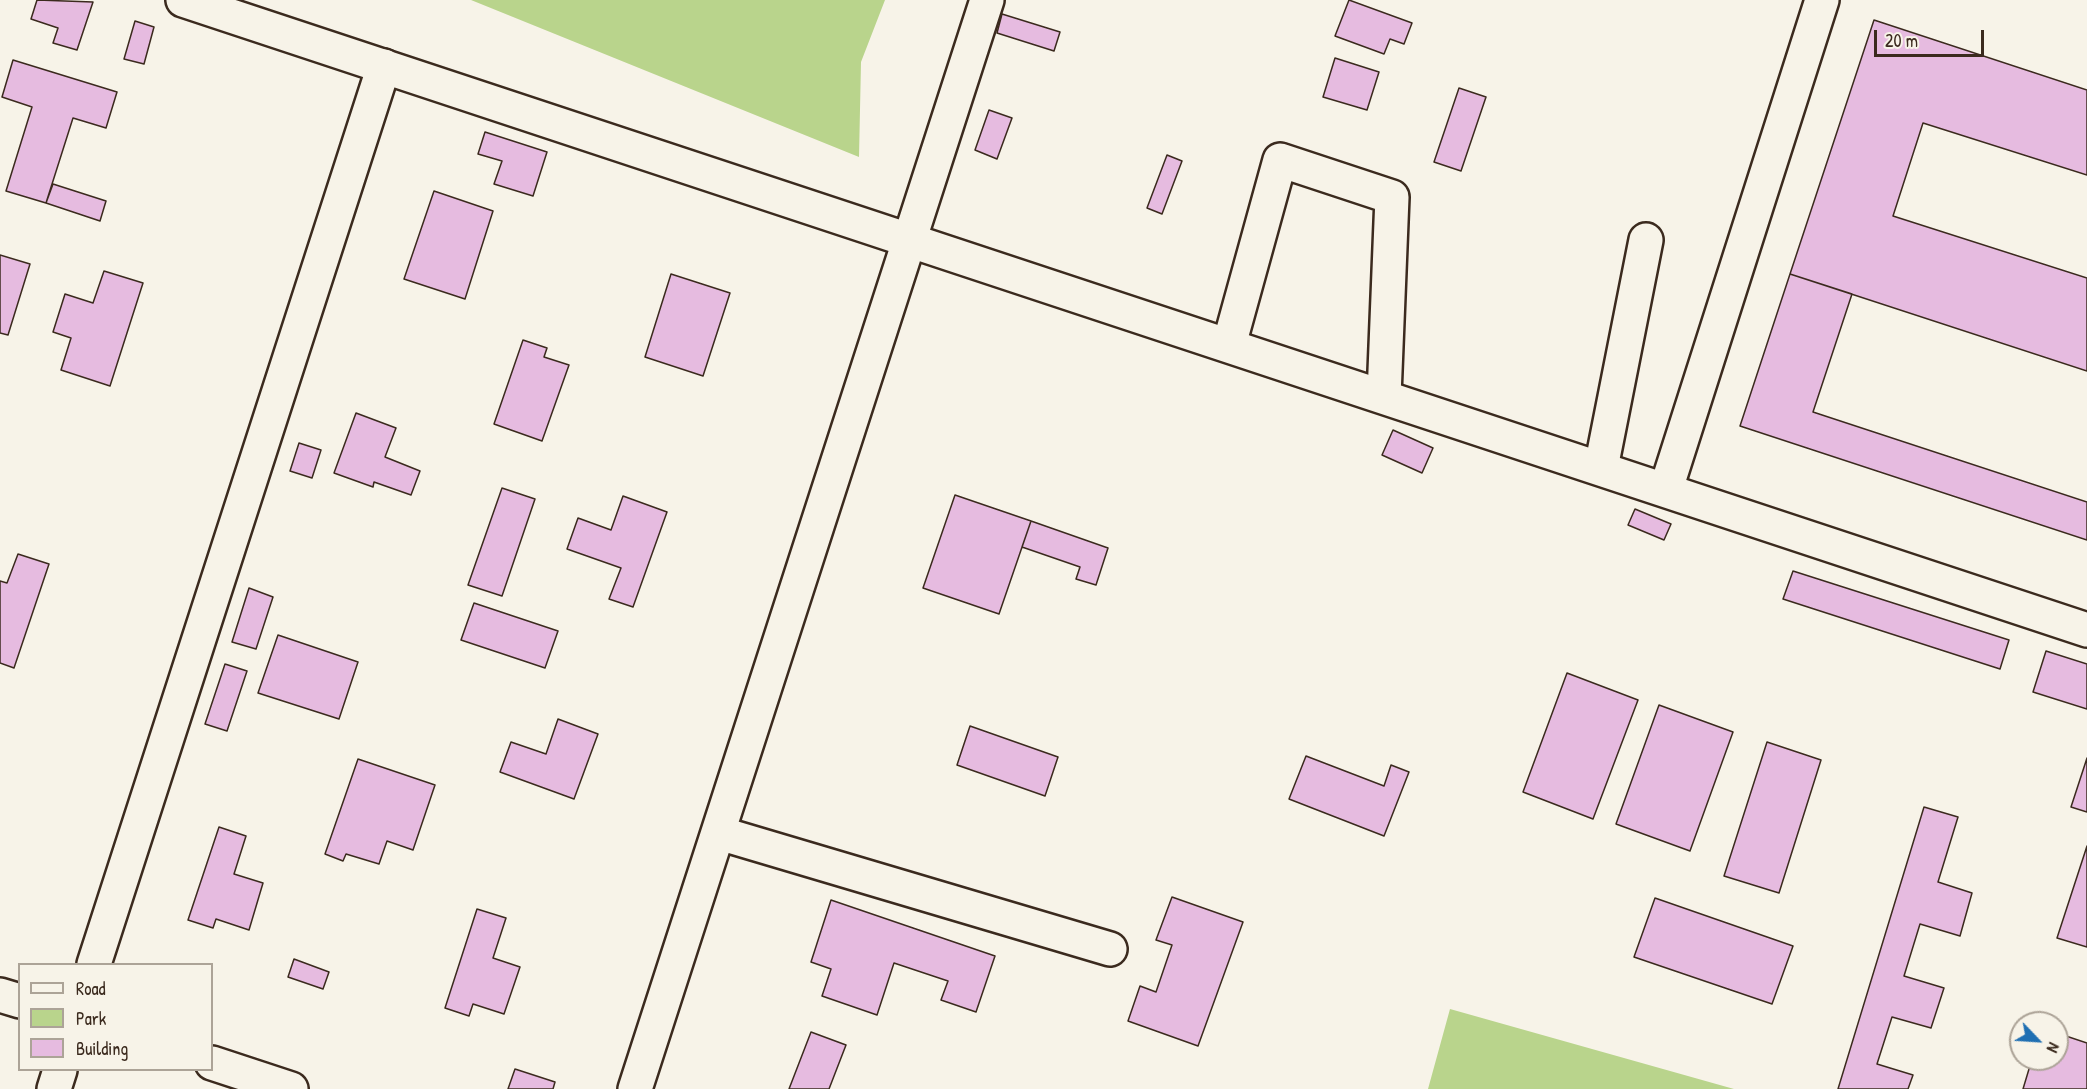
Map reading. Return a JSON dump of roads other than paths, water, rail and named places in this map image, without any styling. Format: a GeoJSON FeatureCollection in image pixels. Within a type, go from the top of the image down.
{"type":"FeatureCollection","features":[{"type":"Feature","properties":{"kind":"main road"},"geometry":{"type":"LineString","coordinates":[[183,0],[2087,630]]}},
{"type":"Feature","properties":{"kind":"main road"},"geometry":{"type":"LineString","coordinates":[[635,1089],[987,0]]}},
{"type":"Feature","properties":{"kind":"main road"},"geometry":{"type":"LineString","coordinates":[[1666,489],[1822,0]]}},
{"type":"Feature","properties":{"kind":"main road"},"geometry":{"type":"LineString","coordinates":[[94,963],[384,66]]}},
{"type":"Feature","properties":{"kind":"main road"},"geometry":{"type":"LineString","coordinates":[[1229,345],[1280,160],[1392,197],[1384,396]]}},
{"type":"Feature","properties":{"kind":"main road"},"geometry":{"type":"LineString","coordinates":[[1601,468],[1646,240]]}},
{"type":"Feature","properties":{"kind":"main road"},"geometry":{"type":"LineString","coordinates":[[718,833],[1110,949]]}},
{"type":"Feature","properties":{"kind":"main road"},"geometry":{"type":"LineString","coordinates":[[0,995],[18,1000]]}},
{"type":"Feature","properties":{"kind":"main road"},"geometry":{"type":"LineString","coordinates":[[213,1063],[291,1089]]}},
{"type":"Feature","properties":{"kind":"main road"},"geometry":{"type":"LineString","coordinates":[[54,1089],[60,1071]]}}]}
